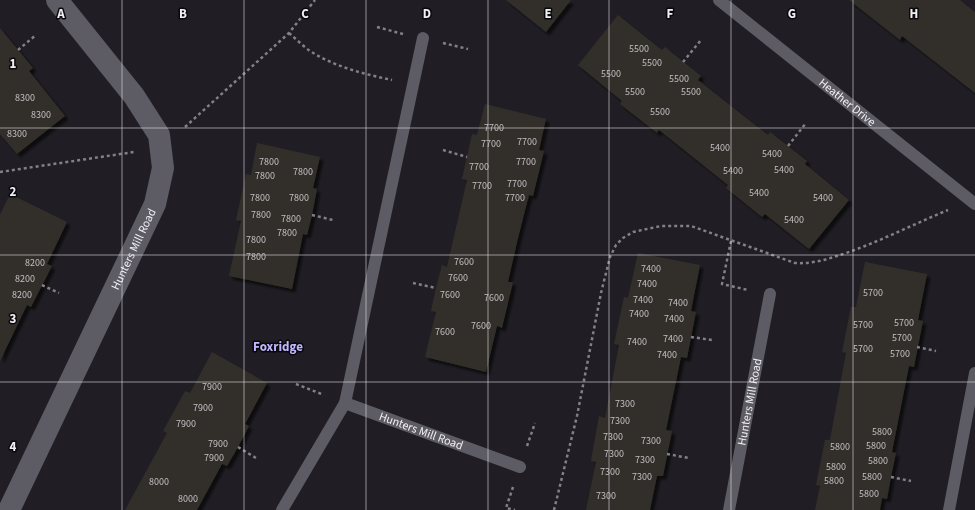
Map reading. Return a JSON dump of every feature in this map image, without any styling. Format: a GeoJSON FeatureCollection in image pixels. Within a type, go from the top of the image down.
{"type":"FeatureCollection","features":[{"type":"Feature","properties":{"kind":"street","name":"Hunters Mill Road"},"geometry":{"type":"LineString","coordinates":[[9,510],[155,204],[164,168],[159,135],[134,96],[57,0]]}},
{"type":"Feature","properties":{"kind":"lane","name":"Heather Drive"},"geometry":{"type":"LineString","coordinates":[[719,0],[975,204]]}},
{"type":"Feature","properties":{"kind":"lane"},"geometry":{"type":"LineString","coordinates":[[282,510],[345,403],[423,38]]}},
{"type":"Feature","properties":{"kind":"lane","name":"Hunters Mill Road"},"geometry":{"type":"LineString","coordinates":[[729,510],[770,294]]}},
{"type":"Feature","properties":{"kind":"lane"},"geometry":{"type":"LineString","coordinates":[[949,510],[975,373]]}},
{"type":"Feature","properties":{"kind":"lane","name":"Hunters Mill Road"},"geometry":{"type":"LineString","coordinates":[[345,403],[520,467]]}},
{"type":"Feature","properties":{"kind":"path"},"geometry":{"type":"LineString","coordinates":[[0,172],[161,148],[289,33],[315,0]]}},
{"type":"Feature","properties":{"kind":"path"},"geometry":{"type":"LineString","coordinates":[[289,33],[310,51],[338,66],[373,76]]}},
{"type":"Feature","properties":{"kind":"path"},"geometry":{"type":"LineString","coordinates":[[18,50],[36,35]]}},
{"type":"Feature","properties":{"kind":"path"},"geometry":{"type":"LineString","coordinates":[[684,62],[701,40]]}},
{"type":"Feature","properties":{"kind":"path"},"geometry":{"type":"LineString","coordinates":[[788,146],[806,123]]}},
{"type":"Feature","properties":{"kind":"path"},"geometry":{"type":"LineString","coordinates":[[443,150],[467,157]]}},
{"type":"Feature","properties":{"kind":"path"},"geometry":{"type":"LineString","coordinates":[[554,510],[577,416],[601,293],[610,257],[616,245],[624,238],[633,232],[661,226],[691,226],[795,263],[808,264],[822,261],[875,243],[950,209]]}},
{"type":"Feature","properties":{"kind":"path"},"geometry":{"type":"LineString","coordinates":[[312,215],[333,220]]}},
{"type":"Feature","properties":{"kind":"path"},"geometry":{"type":"LineString","coordinates":[[731,241],[722,284],[770,294]]}},
{"type":"Feature","properties":{"kind":"path"},"geometry":{"type":"LineString","coordinates":[[413,282],[436,288]]}},
{"type":"Feature","properties":{"kind":"path"},"geometry":{"type":"LineString","coordinates":[[42,285],[60,293]]}},
{"type":"Feature","properties":{"kind":"path"},"geometry":{"type":"LineString","coordinates":[[691,337],[712,340]]}},
{"type":"Feature","properties":{"kind":"path"},"geometry":{"type":"LineString","coordinates":[[917,347],[936,351]]}},
{"type":"Feature","properties":{"kind":"path"},"geometry":{"type":"LineString","coordinates":[[296,384],[325,395]]}},
{"type":"Feature","properties":{"kind":"path"},"geometry":{"type":"LineString","coordinates":[[238,447],[256,458]]}},
{"type":"Feature","properties":{"kind":"path"},"geometry":{"type":"LineString","coordinates":[[667,454],[689,458]]}},
{"type":"Feature","properties":{"kind":"path"},"geometry":{"type":"LineString","coordinates":[[891,477],[911,481]]}},
{"type":"Feature","properties":{"kind":"path"},"geometry":{"type":"LineString","coordinates":[[506,508],[515,510]]}},
{"type":"Feature","properties":{"kind":"building"},"geometry":{"type":"Polygon","coordinates":[[[506,0],[571,0],[546,32],[506,0]]]}},
{"type":"Feature","properties":{"kind":"building"},"geometry":{"type":"Polygon","coordinates":[[[849,0],[960,0],[975,12],[975,93],[902,36],[900,40],[849,0]]]}},
{"type":"Feature","properties":{"kind":"building"},"geometry":{"type":"Polygon","coordinates":[[[618,15],[662,50],[665,47],[701,76],[698,80],[768,135],[770,132],[807,161],[805,164],[849,200],[809,249],[765,214],[762,217],[726,188],[728,185],[659,130],[657,133],[620,104],[622,101],[578,65],[618,15]]]}},
{"type":"Feature","properties":{"kind":"building"},"geometry":{"type":"Polygon","coordinates":[[[0,28],[33,68],[29,71],[65,116],[17,154],[0,134],[0,28]]]}},
{"type":"Feature","properties":{"kind":"building"},"geometry":{"type":"Polygon","coordinates":[[[485,104],[546,119],[539,150],[544,151],[533,196],[529,195],[508,282],[513,282],[502,328],[497,326],[486,372],[425,357],[436,312],[431,311],[436,288],[442,265],[447,267],[467,180],[462,179],[472,134],[477,135],[485,104]]]}},
{"type":"Feature","properties":{"kind":"building"},"geometry":{"type":"Polygon","coordinates":[[[257,143],[320,157],[313,188],[317,189],[312,215],[307,235],[303,234],[292,289],[229,276],[241,221],[236,220],[246,174],[251,175],[257,143]]]}},
{"type":"Feature","properties":{"kind":"building"},"geometry":{"type":"Polygon","coordinates":[[[10,194],[67,222],[47,264],[52,266],[31,307],[27,305],[0,361],[0,215],[10,194]]]}},
{"type":"Feature","properties":{"kind":"building"},"geometry":{"type":"Polygon","coordinates":[[[638,253],[700,265],[691,311],[696,312],[687,358],[681,357],[666,430],[672,431],[663,476],[657,476],[650,510],[586,510],[596,462],[591,461],[599,416],[605,418],[619,345],[614,344],[624,297],[628,298],[638,253]]]}},
{"type":"Feature","properties":{"kind":"building"},"geometry":{"type":"Polygon","coordinates":[[[865,262],[927,274],[918,320],[923,321],[914,367],[909,366],[892,452],[896,453],[887,499],[882,498],[880,510],[815,510],[820,486],[816,485],[825,440],[830,440],[846,353],[842,352],[851,307],[856,307],[865,262]]]}},
{"type":"Feature","properties":{"kind":"building"},"geometry":{"type":"Polygon","coordinates":[[[212,352],[267,383],[245,424],[249,426],[238,447],[227,466],[222,464],[197,510],[125,510],[167,433],[163,431],[185,391],[190,393],[212,352]]]}},
{"type":"Feature","properties":{"kind":"district","name":"Foxridge"},"geometry":{"type":"Point","coordinates":[278,346]}}]}
